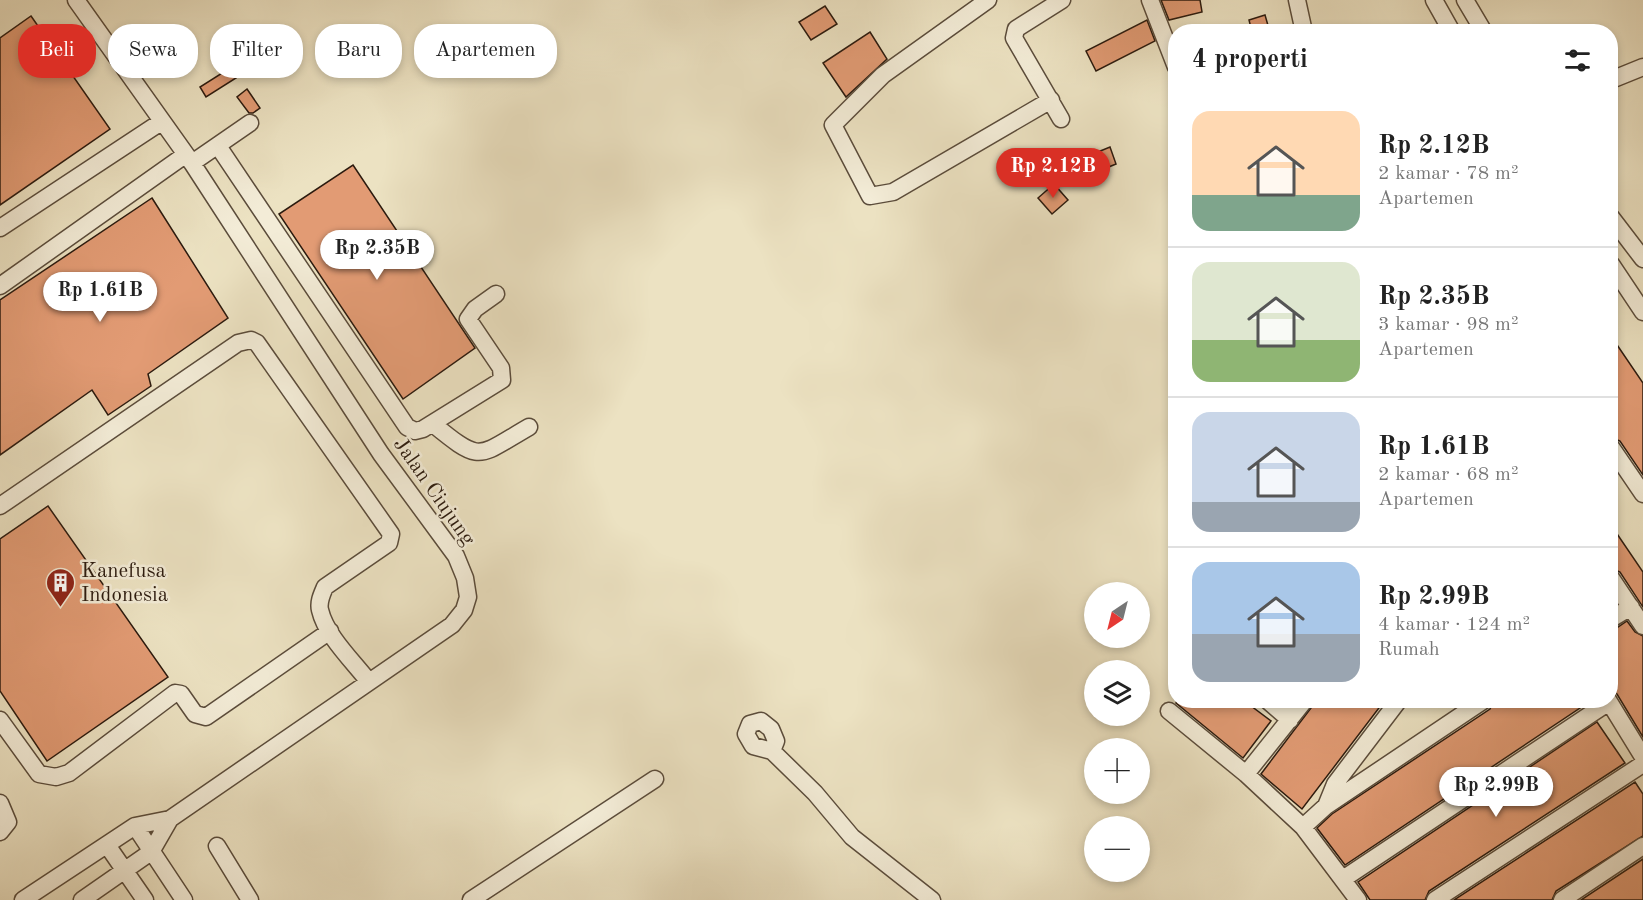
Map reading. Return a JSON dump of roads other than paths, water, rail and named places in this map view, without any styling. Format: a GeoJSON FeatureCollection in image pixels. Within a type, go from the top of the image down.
{"type":"FeatureCollection","features":[{"type":"Feature","properties":{"kind":"street","name":"Jalan Ciujung"},"geometry":{"type":"LineString","coordinates":[[76,0],[188,159],[381,454],[456,556],[465,578],[468,597],[464,609],[452,625],[170,819],[135,826]]}},
{"type":"Feature","properties":{"kind":"street"},"geometry":{"type":"LineString","coordinates":[[988,0],[883,75],[833,125],[870,196],[892,192],[1051,100]]}},
{"type":"Feature","properties":{"kind":"street"},"geometry":{"type":"LineString","coordinates":[[1061,119],[1016,44],[1014,32],[1062,0]]}},
{"type":"Feature","properties":{"kind":"street"},"geometry":{"type":"LineString","coordinates":[[1150,0],[1168,46]]}},
{"type":"Feature","properties":{"kind":"street"},"geometry":{"type":"LineString","coordinates":[[1297,0],[1302,24]]}},
{"type":"Feature","properties":{"kind":"street"},"geometry":{"type":"LineString","coordinates":[[1434,0],[1448,24]]}},
{"type":"Feature","properties":{"kind":"street"},"geometry":{"type":"LineString","coordinates":[[1465,0],[1479,24]]}},
{"type":"Feature","properties":{"kind":"street"},"geometry":{"type":"LineString","coordinates":[[1618,77],[1643,67]]}},
{"type":"Feature","properties":{"kind":"street"},"geometry":{"type":"LineString","coordinates":[[0,228],[161,122]]}},
{"type":"Feature","properties":{"kind":"street"},"geometry":{"type":"LineString","coordinates":[[0,286],[188,159],[218,147],[250,123]]}},
{"type":"Feature","properties":{"kind":"street"},"geometry":{"type":"LineString","coordinates":[[218,147],[407,428],[415,431],[433,424],[502,380],[501,368],[468,318],[475,309],[496,294]]}},
{"type":"Feature","properties":{"kind":"street"},"geometry":{"type":"LineString","coordinates":[[1618,226],[1643,259]]}},
{"type":"Feature","properties":{"kind":"street"},"geometry":{"type":"LineString","coordinates":[[1618,274],[1643,312]]}},
{"type":"Feature","properties":{"kind":"street"},"geometry":{"type":"LineString","coordinates":[[0,506],[238,343],[250,340],[265,351],[320,435],[391,534],[389,543],[325,586],[320,599],[320,610],[330,631],[369,682]]}},
{"type":"Feature","properties":{"kind":"street"},"geometry":{"type":"LineString","coordinates":[[433,424],[456,443],[475,453],[484,453],[529,427]]}},
{"type":"Feature","properties":{"kind":"street"},"geometry":{"type":"LineString","coordinates":[[1618,458],[1642,495]]}},
{"type":"Feature","properties":{"kind":"street"},"geometry":{"type":"LineString","coordinates":[[1618,589],[1643,626]]}},
{"type":"Feature","properties":{"kind":"street"},"geometry":{"type":"LineString","coordinates":[[1618,615],[1630,607]]}},
{"type":"Feature","properties":{"kind":"street"},"geometry":{"type":"LineString","coordinates":[[0,720],[39,774],[56,777],[69,773],[175,693],[181,694],[195,714],[206,717],[330,631]]}},
{"type":"Feature","properties":{"kind":"street"},"geometry":{"type":"LineString","coordinates":[[1277,708],[1290,720]]}},
{"type":"Feature","properties":{"kind":"street"},"geometry":{"type":"LineString","coordinates":[[1246,774],[1299,708]]}},
{"type":"Feature","properties":{"kind":"street"},"geometry":{"type":"LineString","coordinates":[[1326,806],[1335,784],[1393,708]]}},
{"type":"Feature","properties":{"kind":"street"},"geometry":{"type":"LineString","coordinates":[[1303,827],[1326,806],[1472,708]]}},
{"type":"Feature","properties":{"kind":"street"},"geometry":{"type":"LineString","coordinates":[[1343,879],[1599,708]]}},
{"type":"Feature","properties":{"kind":"street"},"geometry":{"type":"LineString","coordinates":[[1613,708],[1643,757]]}},
{"type":"Feature","properties":{"kind":"street"},"geometry":{"type":"LineString","coordinates":[[1169,711],[1246,774],[1303,827],[1358,900]]}},
{"type":"Feature","properties":{"kind":"street"},"geometry":{"type":"LineString","coordinates":[[772,751],[815,793],[852,837],[932,900]]}},
{"type":"Feature","properties":{"kind":"street"},"geometry":{"type":"LineString","coordinates":[[1435,900],[1643,764]]}},
{"type":"Feature","properties":{"kind":"street"},"geometry":{"type":"LineString","coordinates":[[471,900],[655,779]]}},
{"type":"Feature","properties":{"kind":"street"},"geometry":{"type":"LineString","coordinates":[[0,803],[8,822],[0,832]]}},
{"type":"Feature","properties":{"kind":"street"},"geometry":{"type":"LineString","coordinates":[[82,900],[151,852],[170,819]]}},
{"type":"Feature","properties":{"kind":"street"},"geometry":{"type":"LineString","coordinates":[[23,900],[135,826],[184,900]]}},
{"type":"Feature","properties":{"kind":"street"},"geometry":{"type":"LineString","coordinates":[[107,845],[145,900]]}},
{"type":"Feature","properties":{"kind":"street"},"geometry":{"type":"LineString","coordinates":[[217,846],[250,900]]}},
{"type":"Feature","properties":{"kind":"street"},"geometry":{"type":"LineString","coordinates":[[1562,900],[1643,846]]}},
{"type":"Feature","properties":{"kind":"place","name":"Kanefusa Indonesia"},"geometry":{"type":"Point","coordinates":[60,608]}}]}
